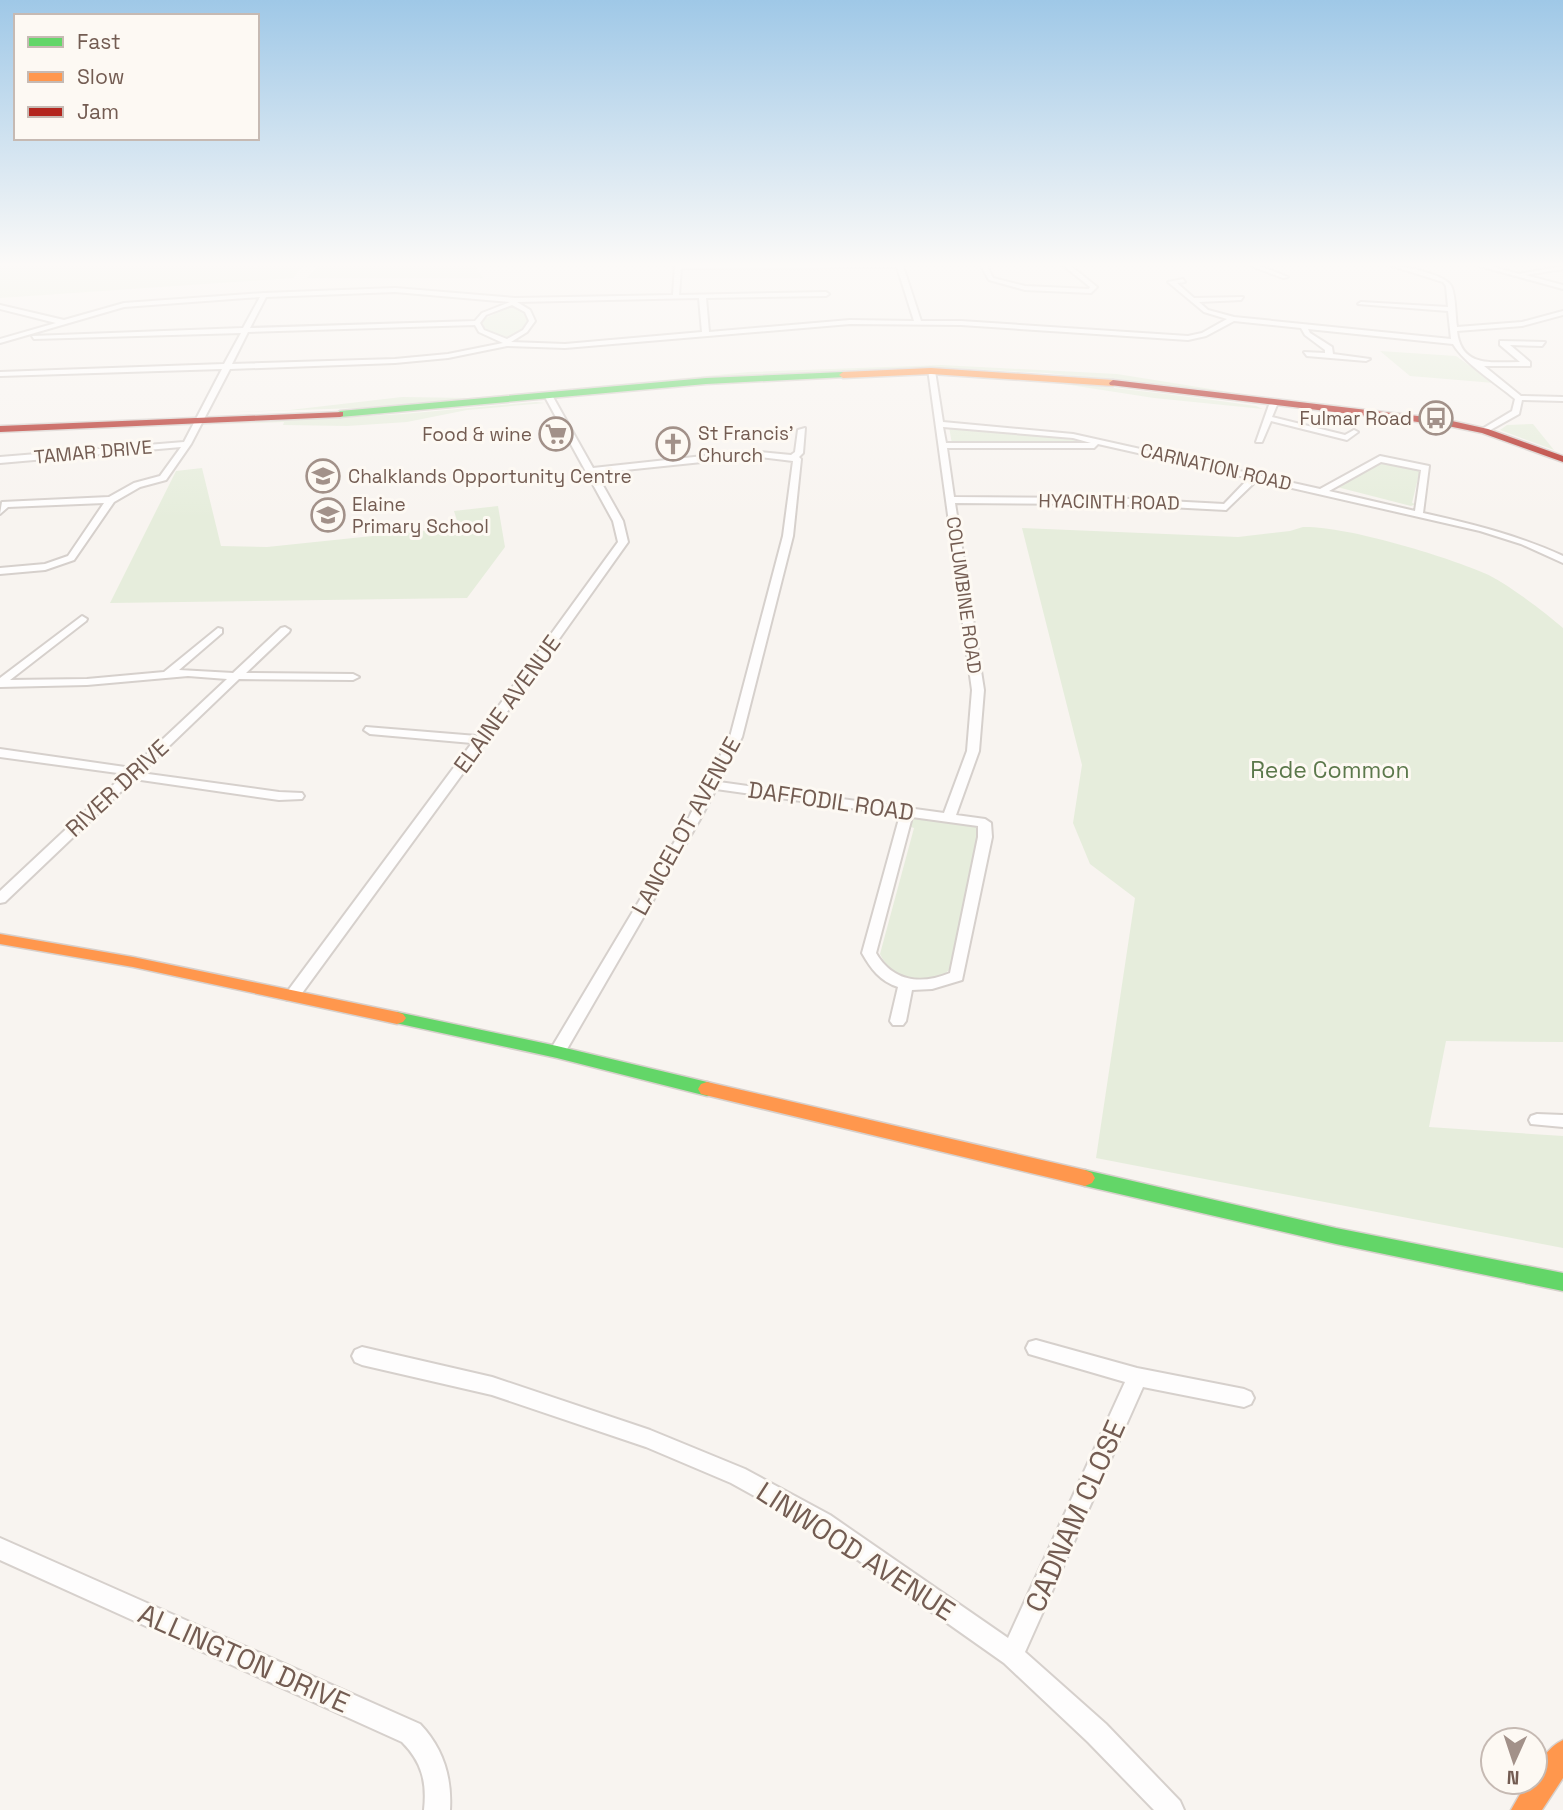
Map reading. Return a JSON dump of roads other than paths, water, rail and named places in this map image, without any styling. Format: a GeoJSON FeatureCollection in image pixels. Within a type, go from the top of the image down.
{"type":"FeatureCollection","features":[{"type":"Feature","properties":{"kind":"street"},"geometry":{"type":"LineString","coordinates":[[0,571],[46,568],[71,558],[111,500],[137,485],[163,478],[187,444],[235,350]]}},
{"type":"Feature","properties":{"kind":"street"},"geometry":{"type":"LineString","coordinates":[[0,374],[422,359],[467,350]]}},
{"type":"Feature","properties":{"kind":"street"},"geometry":{"type":"LineString","coordinates":[[1329,350],[1329,356]]}},
{"type":"Feature","properties":{"kind":"street"},"geometry":{"type":"LineString","coordinates":[[1463,350],[1475,364],[1509,387],[1520,405],[1516,412],[1485,431]]}},
{"type":"Feature","properties":{"kind":"street"},"geometry":{"type":"LineString","coordinates":[[1475,364],[1527,365],[1511,350]]}},
{"type":"Feature","properties":{"kind":"street"},"geometry":{"type":"LineString","coordinates":[[1307,354],[1366,359]]}},
{"type":"Feature","properties":{"kind":"street"},"geometry":{"type":"LineString","coordinates":[[0,429],[360,413],[706,381],[931,371],[1094,382],[1271,411],[1430,421],[1485,431],[1563,459]]}},
{"type":"Feature","properties":{"kind":"street","name":"COLUMBINE ROAD"},"geometry":{"type":"LineString","coordinates":[[931,371],[978,690],[973,751],[949,817]]}},
{"type":"Feature","properties":{"kind":"street","name":"ELAINE AVENUE"},"geometry":{"type":"LineString","coordinates":[[292,996],[623,542],[618,521],[549,397]]}},
{"type":"Feature","properties":{"kind":"street"},"geometry":{"type":"LineString","coordinates":[[1518,398],[1563,399]]}},
{"type":"Feature","properties":{"kind":"street"},"geometry":{"type":"LineString","coordinates":[[1271,411],[1347,438],[1354,432]]}},
{"type":"Feature","properties":{"kind":"street"},"geometry":{"type":"LineString","coordinates":[[1259,440],[1271,411]]}},
{"type":"Feature","properties":{"kind":"street","name":"CARNATION ROAD"},"geometry":{"type":"LineString","coordinates":[[939,424],[1035,430],[1109,443],[1419,512],[1524,541],[1563,560]]}},
{"type":"Feature","properties":{"kind":"street","name":"LANCELOT AVENUE"},"geometry":{"type":"LineString","coordinates":[[557,1052],[712,785],[738,731],[788,536],[796,458],[802,430]]}},
{"type":"Feature","properties":{"kind":"street","name":"CARNATION ROAD"},"geometry":{"type":"LineString","coordinates":[[943,446],[1084,446],[1109,443]]}},
{"type":"Feature","properties":{"kind":"street","name":"TAMAR DRIVE"},"geometry":{"type":"LineString","coordinates":[[0,460],[187,444]]}},
{"type":"Feature","properties":{"kind":"street"},"geometry":{"type":"LineString","coordinates":[[591,471],[731,456],[796,458]]}},
{"type":"Feature","properties":{"kind":"street","name":"CARNATION ROAD"},"geometry":{"type":"LineString","coordinates":[[1323,491],[1380,459],[1426,468],[1419,512]]}},
{"type":"Feature","properties":{"kind":"street","name":"HYACINTH ROAD"},"geometry":{"type":"LineString","coordinates":[[950,500],[1111,501],[1226,507],[1256,476]]}},
{"type":"Feature","properties":{"kind":"street"},"geometry":{"type":"LineString","coordinates":[[0,511],[5,504],[111,500]]}},
{"type":"Feature","properties":{"kind":"street"},"geometry":{"type":"LineString","coordinates":[[0,683],[82,619]]}},
{"type":"Feature","properties":{"kind":"street","name":"RIVER DRIVE"},"geometry":{"type":"LineString","coordinates":[[0,899],[285,630]]}},
{"type":"Feature","properties":{"kind":"street"},"geometry":{"type":"LineString","coordinates":[[169,673],[218,631]]}},
{"type":"Feature","properties":{"kind":"street"},"geometry":{"type":"LineString","coordinates":[[0,683],[97,682],[169,673],[353,677]]}},
{"type":"Feature","properties":{"kind":"street"},"geometry":{"type":"LineString","coordinates":[[370,730],[481,740]]}},
{"type":"Feature","properties":{"kind":"street"},"geometry":{"type":"LineString","coordinates":[[0,753],[279,796],[298,796]]}},
{"type":"Feature","properties":{"kind":"street","name":"DAFFODIL ROAD"},"geometry":{"type":"LineString","coordinates":[[712,785],[986,824],[957,976],[944,983],[906,985]]}},
{"type":"Feature","properties":{"kind":"street"},"geometry":{"type":"LineString","coordinates":[[898,1021],[906,985],[882,973],[869,953],[907,812]]}},
{"type":"Feature","properties":{"kind":"street"},"geometry":{"type":"LineString","coordinates":[[0,939],[133,962],[557,1052],[851,1125],[1336,1236],[1563,1282]]}},
{"type":"Feature","properties":{"kind":"street"},"geometry":{"type":"LineString","coordinates":[[1537,1120],[1563,1121]]}},
{"type":"Feature","properties":{"kind":"street"},"geometry":{"type":"LineString","coordinates":[[1036,1348],[1138,1377],[1244,1398]]}},
{"type":"Feature","properties":{"kind":"street","name":"LINWOOD AVENUE"},"geometry":{"type":"LineString","coordinates":[[362,1356],[492,1386],[650,1439],[738,1476],[822,1522],[1012,1655],[1097,1733],[1171,1810]]}},
{"type":"Feature","properties":{"kind":"street","name":"CADNAM CLOSE"},"geometry":{"type":"LineString","coordinates":[[1012,1655],[1138,1377]]}},
{"type":"Feature","properties":{"kind":"street","name":"ALLINGTON DRIVE"},"geometry":{"type":"LineString","coordinates":[[0,1549],[411,1733],[428,1752],[433,1763],[438,1783],[437,1810]]}},
{"type":"Feature","properties":{"kind":"street"},"geometry":{"type":"LineString","coordinates":[[1525,1810],[1563,1754]]}},
{"type":"Feature","properties":{"kind":"place","name":"Fulmar Road"},"geometry":{"type":"Point","coordinates":[1436,418]}},
{"type":"Feature","properties":{"kind":"place","name":"Food & wine"},"geometry":{"type":"Point","coordinates":[556,434]}},
{"type":"Feature","properties":{"kind":"place","name":"St Francis' Church"},"geometry":{"type":"Point","coordinates":[673,444]}},
{"type":"Feature","properties":{"kind":"place","name":"Chalklands Opportunity Centre"},"geometry":{"type":"Point","coordinates":[323,476]}},
{"type":"Feature","properties":{"kind":"place","name":"Elaine Primary School"},"geometry":{"type":"Point","coordinates":[328,515]}},
{"type":"Feature","properties":{"kind":"park label","name":"Rede Common"},"geometry":{"type":"Point","coordinates":[1330,770]}}]}
